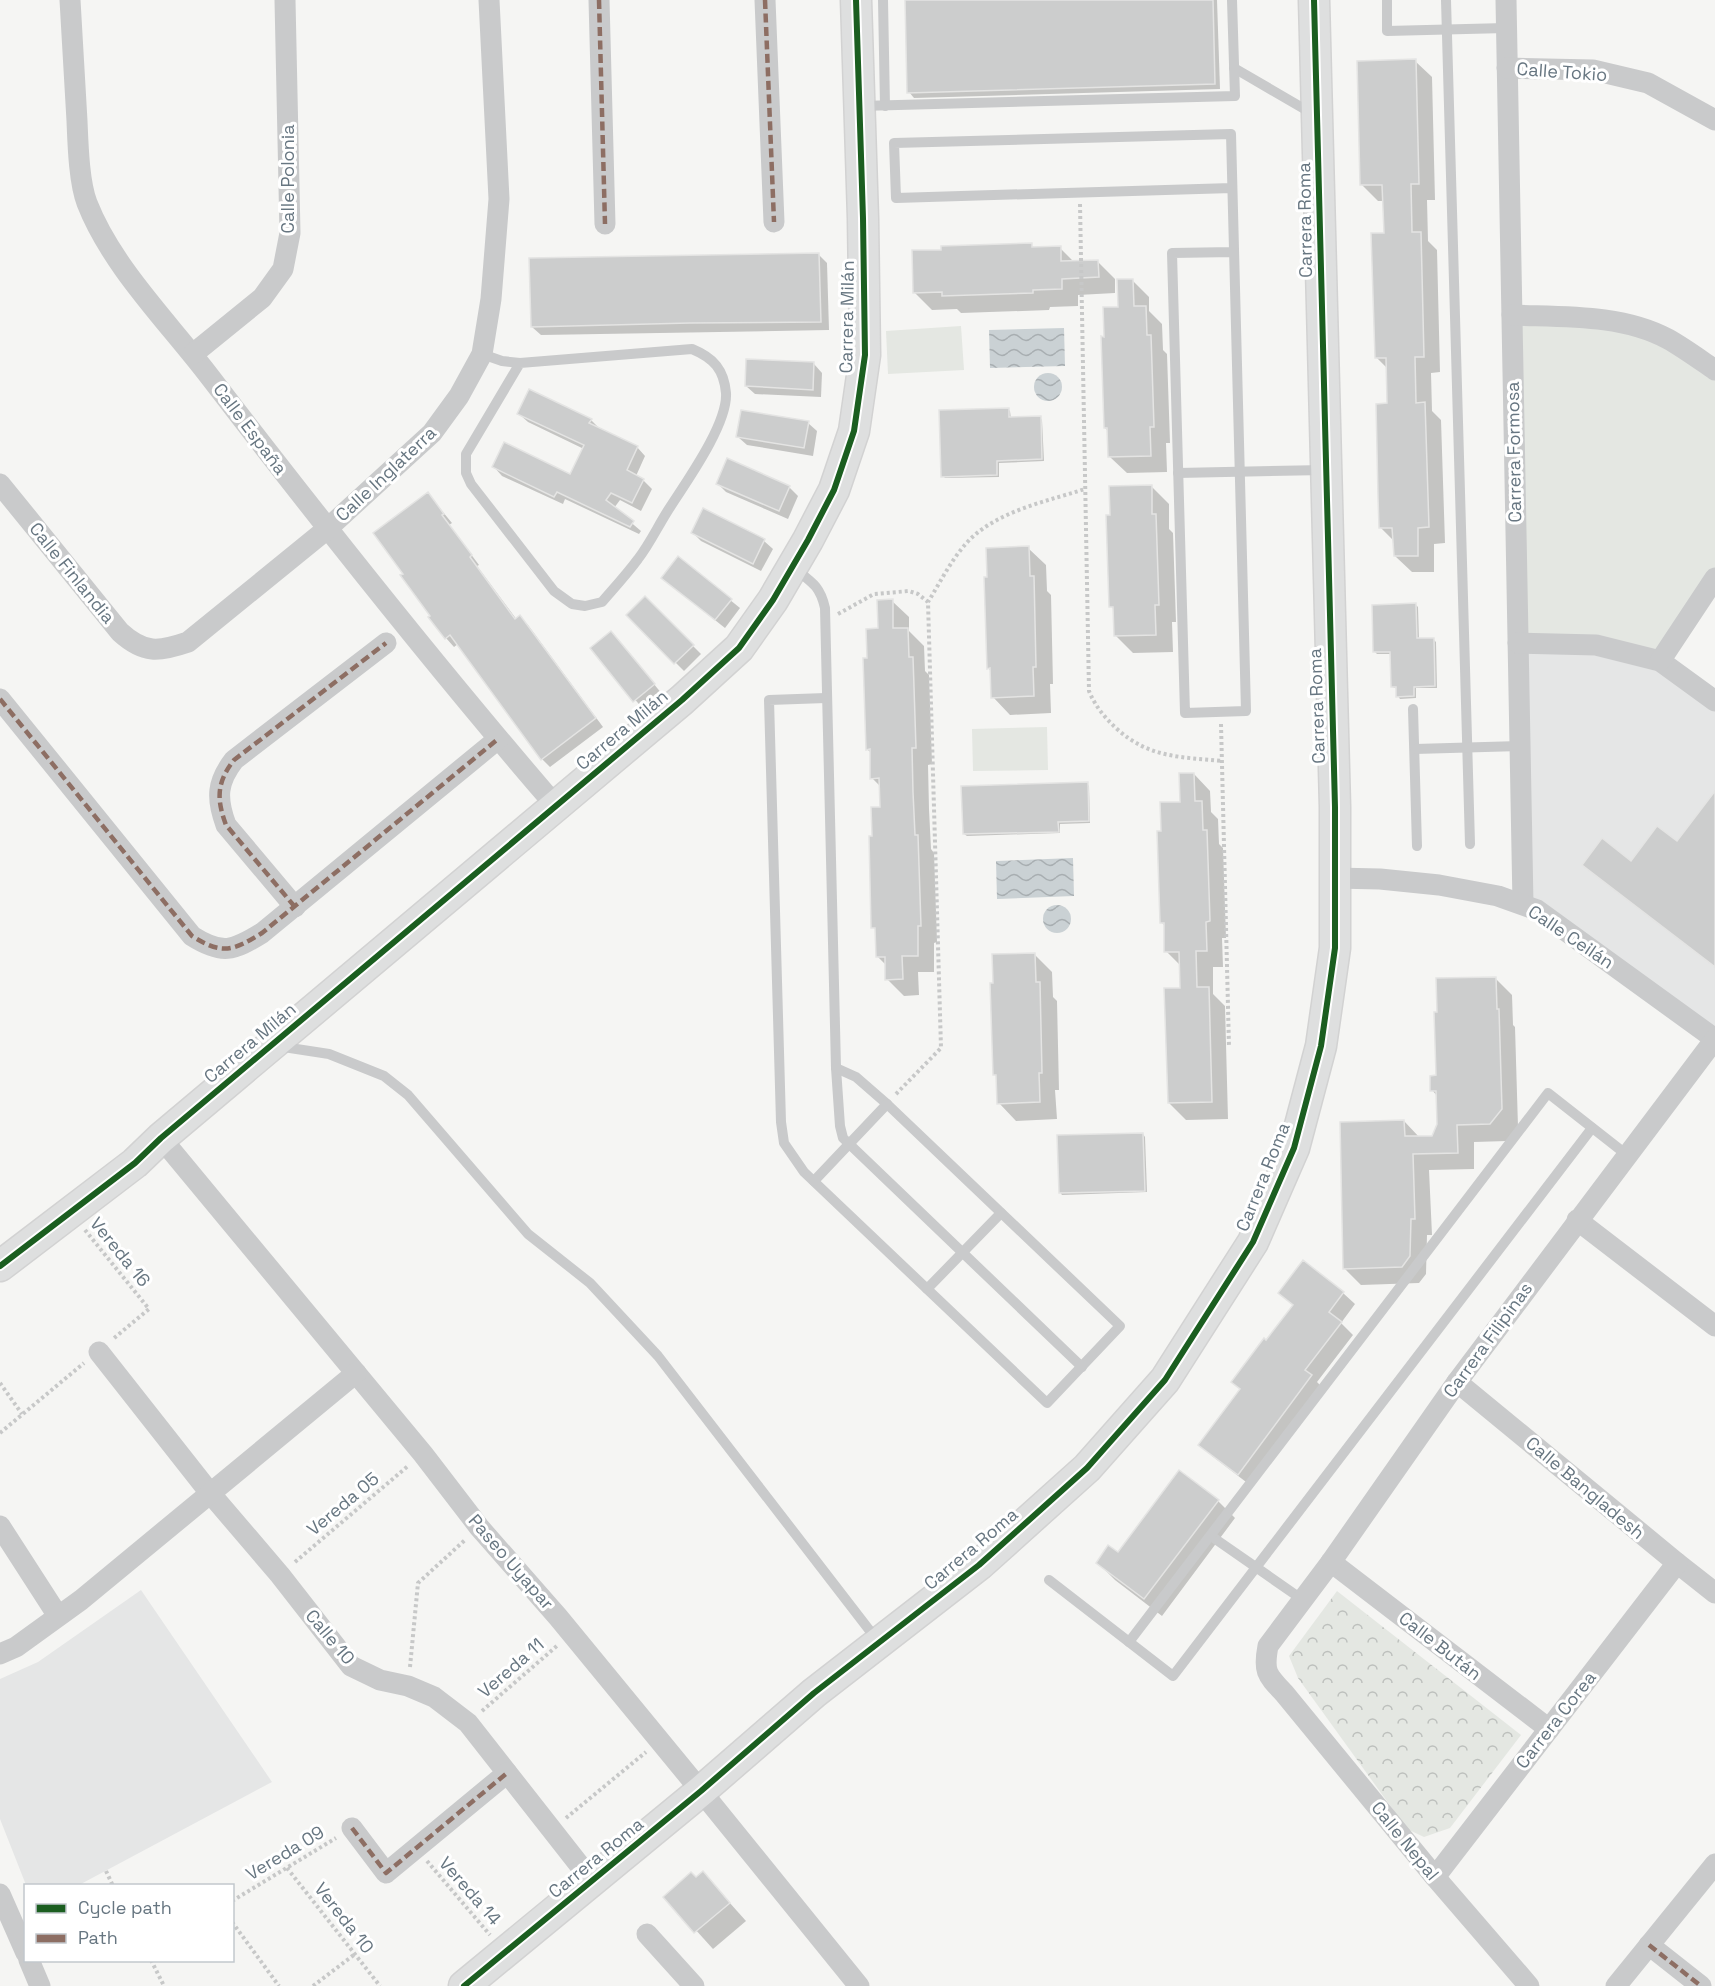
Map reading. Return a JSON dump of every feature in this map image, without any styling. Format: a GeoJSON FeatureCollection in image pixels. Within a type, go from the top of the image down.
{"type":"FeatureCollection","features":[{"type":"Feature","properties":{"kind":"street","name":"Calle España"},"geometry":{"type":"LineString","coordinates":[[70,0],[79,155],[86,201],[104,237],[132,278],[327,530],[555,805]]}},
{"type":"Feature","properties":{"kind":"street","name":"Calle Polonia"},"geometry":{"type":"LineString","coordinates":[[193,354],[262,298],[283,269],[290,233],[285,0]]}},
{"type":"Feature","properties":{"kind":"street","name":"Calle Inglaterra"},"geometry":{"type":"LineString","coordinates":[[153,651],[169,649],[188,642],[327,530],[432,433],[459,396],[482,354],[491,299],[499,199],[489,0]]}},
{"type":"Feature","properties":{"kind":"street"},"geometry":{"type":"LineString","coordinates":[[599,0],[605,224]]}},
{"type":"Feature","properties":{"kind":"street"},"geometry":{"type":"LineString","coordinates":[[765,0],[774,222]]}},
{"type":"Feature","properties":{"kind":"street","name":"Carrera Milán"},"geometry":{"type":"LineString","coordinates":[[0,1266],[135,1163],[161,1138],[682,700],[740,648],[773,600],[834,490],[854,431],[865,355],[873,106],[856,0]]}},
{"type":"Feature","properties":{"kind":"street","name":"Carrera Roma"},"geometry":{"type":"LineString","coordinates":[[464,1986],[701,1791],[813,1693],[979,1565],[1087,1468],[1165,1380],[1253,1242],[1294,1148],[1321,1046],[1335,948],[1335,807],[1314,0]]}},
{"type":"Feature","properties":{"kind":"street","name":"Carrera Formosa"},"geometry":{"type":"LineString","coordinates":[[1506,0],[1523,904]]}},
{"type":"Feature","properties":{"kind":"street","name":"Calle Tokio"},"geometry":{"type":"LineString","coordinates":[[1507,68],[1593,70],[1648,83],[1715,120]]}},
{"type":"Feature","properties":{"kind":"street"},"geometry":{"type":"LineString","coordinates":[[1512,315],[1584,318],[1629,324],[1667,338],[1715,369]]}},
{"type":"Feature","properties":{"kind":"street","name":"Calle Finlandia"},"geometry":{"type":"LineString","coordinates":[[0,483],[120,632],[134,645],[153,651]]}},
{"type":"Feature","properties":{"kind":"street"},"geometry":{"type":"LineString","coordinates":[[1660,661],[1715,578]]}},
{"type":"Feature","properties":{"kind":"street"},"geometry":{"type":"LineString","coordinates":[[295,908],[226,825],[220,809],[219,793],[223,774],[234,760],[386,642]]}},
{"type":"Feature","properties":{"kind":"street"},"geometry":{"type":"LineString","coordinates":[[1518,643],[1596,645],[1660,661],[1715,700]]}},
{"type":"Feature","properties":{"kind":"street"},"geometry":{"type":"LineString","coordinates":[[0,699],[192,936],[206,945],[221,949],[239,947],[295,908],[498,739]]}},
{"type":"Feature","properties":{"kind":"street","name":"Calle Ceilán"},"geometry":{"type":"LineString","coordinates":[[1335,878],[1380,879],[1439,885],[1498,896],[1523,904],[1537,910],[1715,1039]]}},
{"type":"Feature","properties":{"kind":"street","name":"Carrera Filipinas"},"geometry":{"type":"LineString","coordinates":[[1268,1646],[1331,1562],[1457,1382],[1715,1039]]}},
{"type":"Feature","properties":{"kind":"street","name":"Paseo Uyapar"},"geometry":{"type":"LineString","coordinates":[[161,1138],[423,1454],[479,1527],[572,1633],[859,1986]]}},
{"type":"Feature","properties":{"kind":"street"},"geometry":{"type":"LineString","coordinates":[[1577,1220],[1715,1326]]}},
{"type":"Feature","properties":{"kind":"street","name":"Calle 10"},"geometry":{"type":"LineString","coordinates":[[99,1352],[351,1666],[380,1680],[408,1686],[434,1697],[468,1723],[592,1881]]}},
{"type":"Feature","properties":{"kind":"street"},"geometry":{"type":"LineString","coordinates":[[0,1654],[16,1647],[58,1616],[356,1373]]}},
{"type":"Feature","properties":{"kind":"street","name":"Calle Bangladesh"},"geometry":{"type":"LineString","coordinates":[[1457,1382],[1715,1593]]}},
{"type":"Feature","properties":{"kind":"street"},"geometry":{"type":"LineString","coordinates":[[0,1526],[58,1616]]}},
{"type":"Feature","properties":{"kind":"street","name":"Calle Bután"},"geometry":{"type":"LineString","coordinates":[[1331,1562],[1549,1729]]}},
{"type":"Feature","properties":{"kind":"street","name":"Carrera Corea"},"geometry":{"type":"LineString","coordinates":[[1435,1877],[1677,1563]]}},
{"type":"Feature","properties":{"kind":"street","name":"Calle Nepal"},"geometry":{"type":"LineString","coordinates":[[1268,1646],[1264,1664],[1267,1675],[1529,1986]]}},
{"type":"Feature","properties":{"kind":"street"},"geometry":{"type":"LineString","coordinates":[[352,1828],[386,1873],[507,1773]]}},
{"type":"Feature","properties":{"kind":"street"},"geometry":{"type":"LineString","coordinates":[[1616,1986],[1715,1864]]}},
{"type":"Feature","properties":{"kind":"street"},"geometry":{"type":"LineString","coordinates":[[0,1894],[4,1915],[24,1950]]}},
{"type":"Feature","properties":{"kind":"street"},"geometry":{"type":"LineString","coordinates":[[647,1934],[694,1986]]}},
{"type":"Feature","properties":{"kind":"street"},"geometry":{"type":"LineString","coordinates":[[1649,1945],[1701,1986]]}},
{"type":"Feature","properties":{"kind":"street"},"geometry":{"type":"LineString","coordinates":[[30,1962],[40,1986]]}},
{"type":"Feature","properties":{"kind":"lane"},"geometry":{"type":"LineString","coordinates":[[882,0],[873,106],[1235,96],[1232,0]]}},
{"type":"Feature","properties":{"kind":"lane"},"geometry":{"type":"LineString","coordinates":[[1387,0],[1388,31],[1506,28]]}},
{"type":"Feature","properties":{"kind":"lane"},"geometry":{"type":"LineString","coordinates":[[1446,0],[1470,844]]}},
{"type":"Feature","properties":{"kind":"lane"},"geometry":{"type":"LineString","coordinates":[[1234,68],[1318,117]]}},
{"type":"Feature","properties":{"kind":"lane"},"geometry":{"type":"LineString","coordinates":[[1232,188],[896,198],[894,143],[1231,134],[1246,711],[1185,713],[1172,253],[1234,252]]}},
{"type":"Feature","properties":{"kind":"lane"},"geometry":{"type":"LineString","coordinates":[[482,354],[502,361],[520,363],[692,349],[707,356],[723,374],[726,396],[711,441],[639,558],[602,602],[594,605],[572,604],[554,591],[471,484],[466,473],[466,454],[520,363]]}},
{"type":"Feature","properties":{"kind":"lane"},"geometry":{"type":"LineString","coordinates":[[1178,473],[1326,470]]}},
{"type":"Feature","properties":{"kind":"lane"},"geometry":{"type":"LineString","coordinates":[[792,567],[820,591],[825,608],[836,1068],[843,1138],[1082,1367]]}},
{"type":"Feature","properties":{"kind":"lane"},"geometry":{"type":"LineString","coordinates":[[826,698],[769,700],[781,1134],[790,1153],[814,1181],[1047,1403],[1120,1326],[886,1104],[856,1077],[836,1068]]}},
{"type":"Feature","properties":{"kind":"lane"},"geometry":{"type":"LineString","coordinates":[[1413,709],[1417,846]]}},
{"type":"Feature","properties":{"kind":"lane"},"geometry":{"type":"LineString","coordinates":[[1415,749],[1520,746]]}},
{"type":"Feature","properties":{"kind":"lane"},"geometry":{"type":"LineString","coordinates":[[271,1045],[328,1054],[384,1076],[408,1095],[528,1234],[590,1283],[658,1356],[878,1642]]}},
{"type":"Feature","properties":{"kind":"lane"},"geometry":{"type":"LineString","coordinates":[[1129,1642],[1548,1094],[1627,1155]]}},
{"type":"Feature","properties":{"kind":"lane"},"geometry":{"type":"LineString","coordinates":[[814,1181],[886,1104]]}},
{"type":"Feature","properties":{"kind":"lane"},"geometry":{"type":"LineString","coordinates":[[1049,1580],[1173,1677],[1592,1128]]}},
{"type":"Feature","properties":{"kind":"lane"},"geometry":{"type":"LineString","coordinates":[[927,1289],[1001,1213]]}},
{"type":"Feature","properties":{"kind":"lane"},"geometry":{"type":"LineString","coordinates":[[1211,1536],[1302,1600]]}},
{"type":"Feature","properties":{"kind":"path"},"geometry":{"type":"LineString","coordinates":[[1080,192],[1089,691],[1095,704],[1111,723],[1126,737],[1142,747],[1173,757],[1222,761]]}},
{"type":"Feature","properties":{"kind":"path"},"geometry":{"type":"LineString","coordinates":[[886,1104],[941,1048],[928,602],[956,557],[979,531],[1016,511],[1085,489]]}},
{"type":"Feature","properties":{"kind":"path"},"geometry":{"type":"LineString","coordinates":[[826,621],[874,594],[909,591],[918,594],[928,602]]}},
{"type":"Feature","properties":{"kind":"path"},"geometry":{"type":"LineString","coordinates":[[1221,712],[1230,1047]]}},
{"type":"Feature","properties":{"kind":"path"},"geometry":{"type":"LineString","coordinates":[[0,1432],[99,1352]]}},
{"type":"Feature","properties":{"kind":"path"},"geometry":{"type":"LineString","coordinates":[[0,1383],[22,1414]]}},
{"type":"Feature","properties":{"kind":"path"},"geometry":{"type":"LineString","coordinates":[[408,1686],[418,1583],[479,1527]]}},
{"type":"Feature","properties":{"kind":"path"},"geometry":{"type":"LineString","coordinates":[[552,1830],[660,1741]]}},
{"type":"Feature","properties":{"kind":"path"},"geometry":{"type":"LineString","coordinates":[[106,1871],[112,1884]]}},
{"type":"Feature","properties":{"kind":"path"},"geometry":{"type":"LineString","coordinates":[[234,1925],[279,1986]]}},
{"type":"Feature","properties":{"kind":"path"},"geometry":{"type":"LineString","coordinates":[[312,1986],[355,1954]]}},
{"type":"Feature","properties":{"kind":"path"},"geometry":{"type":"LineString","coordinates":[[152,1962],[164,1986]]}},
{"type":"Feature","properties":{"kind":"shaded area"},"geometry":{"type":"Polygon","coordinates":[[[1521,648],[1592,649],[1657,664],[1715,703],[1715,1034],[1526,901],[1521,648]]]}},
{"type":"Feature","properties":{"kind":"shaded area"},"geometry":{"type":"Polygon","coordinates":[[[141,1590],[272,1782],[81,1884],[26,1884],[0,1819],[0,1679],[38,1662],[141,1590]]]}},
{"type":"Feature","properties":{"kind":"green space"},"geometry":{"type":"Polygon","coordinates":[[[1516,318],[1628,328],[1715,374],[1715,570],[1658,657],[1521,639],[1516,318]]]}},
{"type":"Feature","properties":{"kind":"green space"},"geometry":{"type":"Polygon","coordinates":[[[961,326],[964,370],[888,374],[886,331],[961,326]]]}},
{"type":"Feature","properties":{"kind":"green space"},"geometry":{"type":"Polygon","coordinates":[[[1047,727],[1048,770],[973,771],[972,729],[1047,727]]]}},
{"type":"Feature","properties":{"kind":"green space"},"geometry":{"type":"Polygon","coordinates":[[[1337,1591],[1521,1735],[1450,1828],[1424,1837],[1407,1829],[1298,1678],[1289,1656],[1337,1591]]]}},
{"type":"Feature","properties":{"kind":"water"},"geometry":{"type":"Polygon","coordinates":[[[1064,328],[1065,366],[990,368],[989,330],[1064,328]]]}},
{"type":"Feature","properties":{"kind":"water"},"geometry":{"type":"Polygon","coordinates":[[[1048,373],[1058,377],[1062,387],[1058,397],[1048,401],[1038,397],[1034,387],[1038,377],[1048,373]]]}},
{"type":"Feature","properties":{"kind":"water"},"geometry":{"type":"Polygon","coordinates":[[[1073,858],[1074,896],[997,899],[996,861],[1073,858]]]}},
{"type":"Feature","properties":{"kind":"water"},"geometry":{"type":"Polygon","coordinates":[[[1057,905],[1067,909],[1071,919],[1067,929],[1057,933],[1047,929],[1043,919],[1047,909],[1057,905]]]}},
{"type":"Feature","properties":{"kind":"building"},"geometry":{"type":"Polygon","coordinates":[[[905,0],[1213,0],[1215,84],[907,93],[905,0]]]}},
{"type":"Feature","properties":{"kind":"building"},"geometry":{"type":"Polygon","coordinates":[[[1416,59],[1419,184],[1411,184],[1412,232],[1421,232],[1424,357],[1415,357],[1416,403],[1425,402],[1429,527],[1418,528],[1418,556],[1394,556],[1392,528],[1379,528],[1376,404],[1387,403],[1386,358],[1375,358],[1371,233],[1384,233],[1382,185],[1360,185],[1357,61],[1416,59]]]}},
{"type":"Feature","properties":{"kind":"building"},"geometry":{"type":"Polygon","coordinates":[[[1032,243],[1032,247],[1061,246],[1061,261],[1098,260],[1099,277],[1062,279],[1062,289],[1033,290],[1033,293],[942,296],[942,292],[913,293],[912,250],[941,250],[941,246],[1032,243]]]}},
{"type":"Feature","properties":{"kind":"building"},"geometry":{"type":"Polygon","coordinates":[[[819,253],[821,322],[531,327],[529,258],[819,253]]]}},
{"type":"Feature","properties":{"kind":"building"},"geometry":{"type":"Polygon","coordinates":[[[1117,279],[1133,279],[1134,306],[1146,306],[1147,335],[1151,335],[1154,427],[1150,427],[1151,456],[1108,457],[1107,428],[1104,428],[1101,336],[1104,337],[1103,307],[1118,307],[1117,279]]]}},
{"type":"Feature","properties":{"kind":"building"},"geometry":{"type":"Polygon","coordinates":[[[746,359],[814,362],[813,390],[745,386],[746,359]]]}},
{"type":"Feature","properties":{"kind":"building"},"geometry":{"type":"Polygon","coordinates":[[[529,389],[592,419],[589,423],[638,446],[627,470],[644,479],[632,503],[611,493],[606,500],[634,521],[630,527],[557,492],[554,497],[492,467],[504,442],[570,474],[584,445],[517,414],[529,389]]]}},
{"type":"Feature","properties":{"kind":"building"},"geometry":{"type":"Polygon","coordinates":[[[1009,408],[1009,417],[1041,416],[1042,459],[997,461],[997,475],[941,477],[939,410],[1009,408]]]}},
{"type":"Feature","properties":{"kind":"building"},"geometry":{"type":"Polygon","coordinates":[[[741,410],[809,421],[804,448],[736,437],[741,410]]]}},
{"type":"Feature","properties":{"kind":"building"},"geometry":{"type":"Polygon","coordinates":[[[727,458],[790,486],[779,511],[716,484],[727,458]]]}},
{"type":"Feature","properties":{"kind":"building"},"geometry":{"type":"Polygon","coordinates":[[[1152,485],[1152,514],[1156,514],[1159,605],[1155,605],[1156,635],[1114,636],[1113,607],[1109,607],[1106,515],[1110,515],[1109,486],[1152,485]]]}},
{"type":"Feature","properties":{"kind":"building"},"geometry":{"type":"Polygon","coordinates":[[[428,492],[472,555],[470,557],[515,619],[520,615],[596,718],[541,760],[450,635],[445,639],[428,617],[430,616],[400,575],[403,574],[373,533],[428,492]]]}},
{"type":"Feature","properties":{"kind":"building"},"geometry":{"type":"Polygon","coordinates":[[[703,508],[765,539],[753,564],[691,533],[703,508]]]}},
{"type":"Feature","properties":{"kind":"building"},"geometry":{"type":"Polygon","coordinates":[[[1029,546],[1030,576],[1034,576],[1036,667],[1033,667],[1034,696],[991,698],[990,668],[987,669],[984,577],[987,577],[986,548],[1029,546]]]}},
{"type":"Feature","properties":{"kind":"building"},"geometry":{"type":"Polygon","coordinates":[[[678,556],[732,599],[715,620],[661,578],[678,556]]]}},
{"type":"Feature","properties":{"kind":"building"},"geometry":{"type":"Polygon","coordinates":[[[645,596],[694,645],[674,664],[626,615],[645,596]]]}},
{"type":"Feature","properties":{"kind":"building"},"geometry":{"type":"Polygon","coordinates":[[[893,599],[893,628],[908,628],[909,657],[913,657],[916,748],[912,748],[913,792],[915,835],[918,835],[921,926],[918,926],[918,956],[902,956],[903,979],[885,980],[885,957],[876,957],[875,928],[871,928],[869,836],[872,836],[871,807],[880,807],[879,778],[870,779],[870,749],[866,750],[863,658],[867,658],[866,629],[878,628],[877,600],[893,599]]]}},
{"type":"Feature","properties":{"kind":"building"},"geometry":{"type":"Polygon","coordinates":[[[1416,603],[1417,638],[1434,638],[1435,686],[1414,687],[1414,696],[1396,697],[1396,687],[1391,687],[1390,652],[1373,652],[1372,605],[1416,603]]]}},
{"type":"Feature","properties":{"kind":"building"},"geometry":{"type":"Polygon","coordinates":[[[611,631],[655,684],[633,702],[590,648],[611,631]]]}},
{"type":"Feature","properties":{"kind":"building"},"geometry":{"type":"Polygon","coordinates":[[[1179,773],[1194,773],[1195,801],[1202,801],[1203,830],[1207,830],[1210,921],[1206,922],[1207,951],[1196,951],[1197,987],[1209,987],[1212,1102],[1168,1103],[1164,988],[1180,988],[1179,952],[1164,952],[1164,923],[1160,923],[1157,831],[1161,831],[1160,802],[1180,802],[1179,773]]]}},
{"type":"Feature","properties":{"kind":"building"},"geometry":{"type":"Polygon","coordinates":[[[1088,782],[1089,821],[1058,822],[1059,832],[963,834],[961,786],[1088,782]]]}},
{"type":"Feature","properties":{"kind":"building"},"geometry":{"type":"Polygon","coordinates":[[[1715,791],[1715,967],[1582,865],[1602,838],[1631,861],[1657,826],[1677,841],[1715,791]]]}},
{"type":"Feature","properties":{"kind":"building"},"geometry":{"type":"Polygon","coordinates":[[[1035,953],[1036,982],[1040,982],[1042,1073],[1039,1073],[1040,1102],[997,1104],[996,1075],[993,1075],[990,983],[993,983],[992,954],[1035,953]]]}},
{"type":"Feature","properties":{"kind":"building"},"geometry":{"type":"Polygon","coordinates":[[[1496,977],[1502,1109],[1490,1124],[1457,1125],[1458,1153],[1413,1154],[1415,1219],[1411,1219],[1410,1256],[1402,1267],[1343,1269],[1340,1122],[1404,1120],[1405,1136],[1432,1136],[1437,1124],[1436,1091],[1430,1091],[1430,1076],[1436,1075],[1434,1012],[1437,1012],[1436,978],[1496,977]]]}},
{"type":"Feature","properties":{"kind":"building"},"geometry":{"type":"Polygon","coordinates":[[[1143,1133],[1145,1191],[1059,1193],[1057,1135],[1143,1133]]]}},
{"type":"Feature","properties":{"kind":"building"},"geometry":{"type":"Polygon","coordinates":[[[1303,1260],[1344,1292],[1329,1312],[1342,1322],[1305,1370],[1312,1375],[1238,1475],[1198,1445],[1240,1389],[1231,1382],[1264,1338],[1266,1340],[1293,1305],[1278,1293],[1303,1260]]]}},
{"type":"Feature","properties":{"kind":"building"},"geometry":{"type":"Polygon","coordinates":[[[1179,1470],[1219,1500],[1144,1599],[1096,1563],[1108,1545],[1118,1552],[1179,1470]]]}},
{"type":"Feature","properties":{"kind":"building"},"geometry":{"type":"Polygon","coordinates":[[[703,1871],[730,1903],[694,1933],[663,1897],[691,1872],[696,1877],[703,1871]]]}},
{"type":"Feature","properties":{"kind":"marked path"},"geometry":{"type":"LineString","coordinates":[[599,0],[605,224]]}},
{"type":"Feature","properties":{"kind":"marked path"},"geometry":{"type":"LineString","coordinates":[[765,0],[774,222]]}},
{"type":"Feature","properties":{"kind":"marked path"},"geometry":{"type":"LineString","coordinates":[[295,907],[226,825],[221,807],[221,783],[234,760],[386,643]]}},
{"type":"Feature","properties":{"kind":"marked path"},"geometry":{"type":"LineString","coordinates":[[0,699],[192,936],[220,948],[235,947],[262,933],[498,739]]}},
{"type":"Feature","properties":{"kind":"marked path"},"geometry":{"type":"LineString","coordinates":[[352,1828],[386,1873],[507,1773]]}},
{"type":"Feature","properties":{"kind":"marked path"},"geometry":{"type":"LineString","coordinates":[[1649,1945],[1701,1986]]}},
{"type":"Feature","properties":{"kind":"cycle path"},"geometry":{"type":"LineString","coordinates":[[0,1266],[135,1163],[161,1138],[682,700],[739,648],[773,600],[834,490],[854,431],[865,355],[856,0]]}},
{"type":"Feature","properties":{"kind":"cycle path"},"geometry":{"type":"LineString","coordinates":[[464,1986],[701,1791],[814,1693],[979,1565],[1087,1468],[1165,1380],[1253,1242],[1294,1148],[1321,1046],[1335,948],[1335,807],[1314,0]]}}]}
